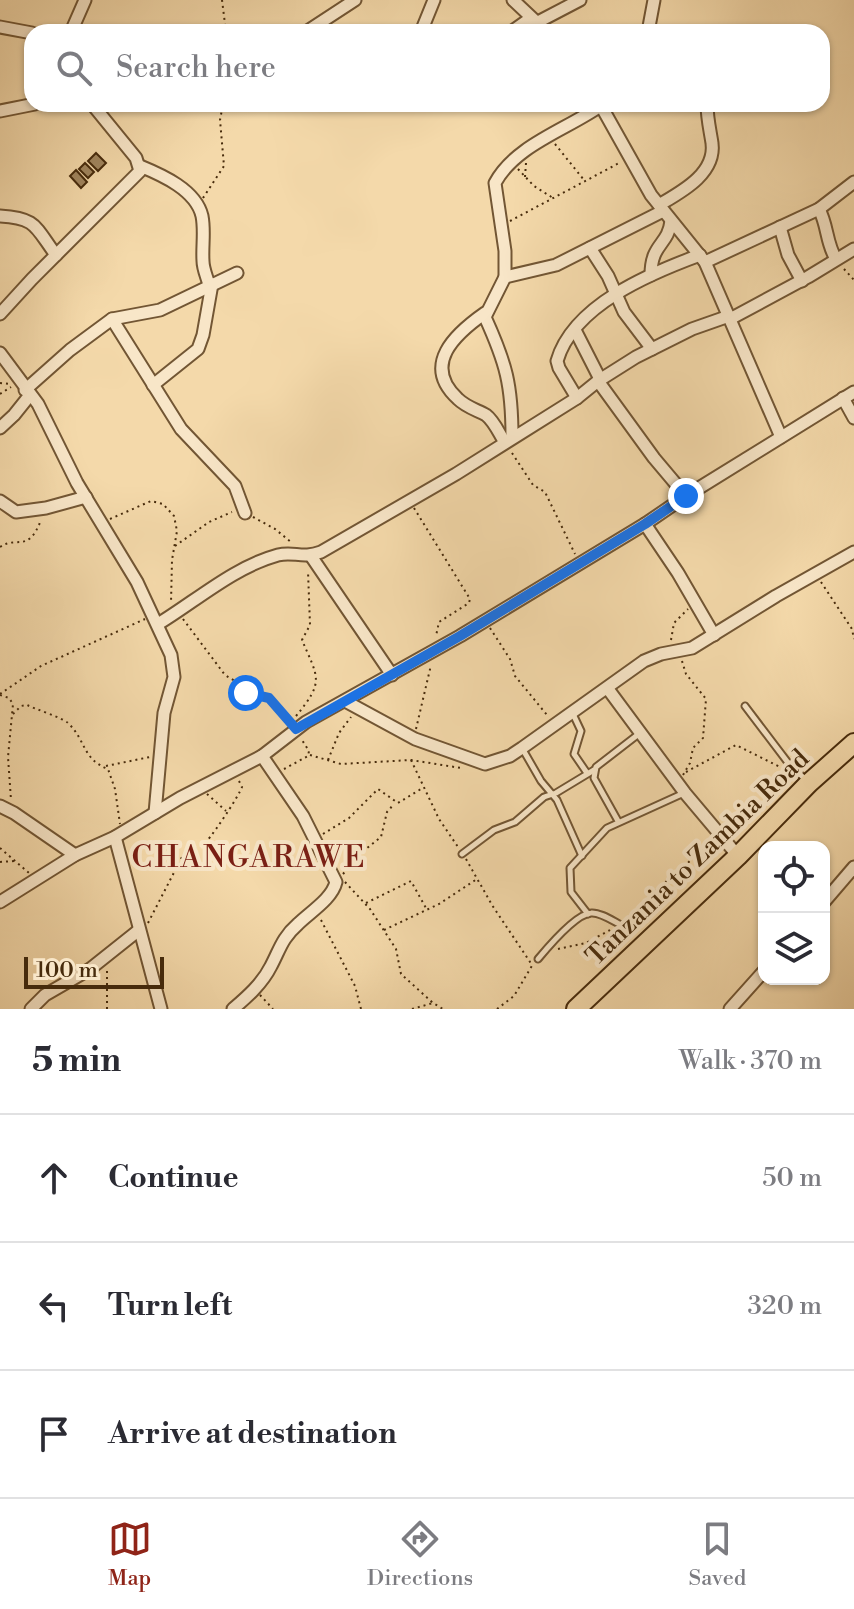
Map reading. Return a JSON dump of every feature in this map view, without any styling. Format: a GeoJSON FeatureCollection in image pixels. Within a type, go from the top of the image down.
{"type":"FeatureCollection","features":[{"type":"Feature","properties":{"kind":"highway","name":"Tanzania to Zambia Road"},"geometry":{"type":"LineString","coordinates":[[576,1009],[854,743]]}},
{"type":"Feature","properties":{"kind":"street"},"geometry":{"type":"LineString","coordinates":[[74,24],[85,0]]}},
{"type":"Feature","properties":{"kind":"street"},"geometry":{"type":"LineString","coordinates":[[318,24],[355,0]]}},
{"type":"Feature","properties":{"kind":"street"},"geometry":{"type":"LineString","coordinates":[[424,24],[434,0]]}},
{"type":"Feature","properties":{"kind":"street"},"geometry":{"type":"LineString","coordinates":[[513,0],[538,24]]}},
{"type":"Feature","properties":{"kind":"street"},"geometry":{"type":"LineString","coordinates":[[526,24],[580,0]]}},
{"type":"Feature","properties":{"kind":"street"},"geometry":{"type":"LineString","coordinates":[[650,24],[654,0]]}},
{"type":"Feature","properties":{"kind":"street"},"geometry":{"type":"LineString","coordinates":[[0,26],[24,31]]}},
{"type":"Feature","properties":{"kind":"street"},"geometry":{"type":"LineString","coordinates":[[0,111],[24,106]]}},
{"type":"Feature","properties":{"kind":"street"},"geometry":{"type":"LineString","coordinates":[[99,112],[140,166],[162,175],[179,187],[197,205],[202,217],[202,263],[210,285],[198,349],[153,385]]}},
{"type":"Feature","properties":{"kind":"street"},"geometry":{"type":"LineString","coordinates":[[508,439],[488,417],[454,395],[441,368],[445,353],[459,333],[485,313],[505,277],[495,183],[512,162],[526,151],[589,112]]}},
{"type":"Feature","properties":{"kind":"street"},"geometry":{"type":"LineString","coordinates":[[605,112],[665,212],[702,259],[781,437]]}},
{"type":"Feature","properties":{"kind":"street"},"geometry":{"type":"LineString","coordinates":[[505,277],[531,269],[550,268],[665,212],[704,171],[712,149],[708,112]]}},
{"type":"Feature","properties":{"kind":"street"},"geometry":{"type":"LineString","coordinates":[[0,314],[137,176],[140,166]]}},
{"type":"Feature","properties":{"kind":"street"},"geometry":{"type":"LineString","coordinates":[[577,398],[557,361],[575,330],[615,293],[651,275],[702,259],[819,209],[854,182]]}},
{"type":"Feature","properties":{"kind":"street"},"geometry":{"type":"LineString","coordinates":[[819,209],[826,223],[828,245],[836,259]]}},
{"type":"Feature","properties":{"kind":"street"},"geometry":{"type":"LineString","coordinates":[[651,275],[653,253],[668,235],[665,212]]}},
{"type":"Feature","properties":{"kind":"street"},"geometry":{"type":"LineString","coordinates":[[0,216],[20,217],[31,222],[56,255]]}},
{"type":"Feature","properties":{"kind":"street"},"geometry":{"type":"LineString","coordinates":[[780,227],[788,255],[802,281]]}},
{"type":"Feature","properties":{"kind":"street"},"geometry":{"type":"LineString","coordinates":[[590,248],[633,326],[652,349]]}},
{"type":"Feature","properties":{"kind":"street"},"geometry":{"type":"LineString","coordinates":[[156,620],[170,617],[258,563],[279,555],[307,556],[410,500],[652,349],[692,329],[729,317],[802,281],[854,249]]}},
{"type":"Feature","properties":{"kind":"street"},"geometry":{"type":"LineString","coordinates":[[0,428],[14,415],[24,390],[112,319],[160,310],[237,273]]}},
{"type":"Feature","properties":{"kind":"street"},"geometry":{"type":"LineString","coordinates":[[187,296],[208,304]]}},
{"type":"Feature","properties":{"kind":"street"},"geometry":{"type":"LineString","coordinates":[[485,313],[497,339],[511,388],[508,439]]}},
{"type":"Feature","properties":{"kind":"street"},"geometry":{"type":"LineString","coordinates":[[112,319],[181,429],[235,486],[245,513]]}},
{"type":"Feature","properties":{"kind":"street"},"geometry":{"type":"LineString","coordinates":[[575,330],[599,380],[654,458],[686,496]]}},
{"type":"Feature","properties":{"kind":"street"},"geometry":{"type":"LineString","coordinates":[[0,353],[24,390],[38,404],[86,497],[156,620],[171,655],[174,671],[164,713],[155,813]]}},
{"type":"Feature","properties":{"kind":"street"},"geometry":{"type":"LineString","coordinates":[[0,902],[75,855],[118,835],[262,756],[296,729],[645,524],[849,395],[854,418]]}},
{"type":"Feature","properties":{"kind":"street"},"geometry":{"type":"LineString","coordinates":[[0,501],[16,512],[86,497]]}},
{"type":"Feature","properties":{"kind":"street"},"geometry":{"type":"LineString","coordinates":[[645,524],[714,635]]}},
{"type":"Feature","properties":{"kind":"street"},"geometry":{"type":"LineString","coordinates":[[345,701],[415,739],[485,764],[497,761],[556,725],[644,661],[692,648],[854,552]]}},
{"type":"Feature","properties":{"kind":"street"},"geometry":{"type":"LineString","coordinates":[[307,556],[392,675]]}},
{"type":"Feature","properties":{"kind":"street"},"geometry":{"type":"LineString","coordinates":[[608,689],[738,856]]}},
{"type":"Feature","properties":{"kind":"street"},"geometry":{"type":"LineString","coordinates":[[233,1009],[251,993],[272,966],[280,944],[338,884],[315,839],[262,756]]}},
{"type":"Feature","properties":{"kind":"street"},"geometry":{"type":"LineString","coordinates":[[0,806],[75,855]]}},
{"type":"Feature","properties":{"kind":"street"},"geometry":{"type":"LineString","coordinates":[[118,835],[139,932],[161,1009]]}},
{"type":"Feature","properties":{"kind":"street"},"geometry":{"type":"LineString","coordinates":[[830,895],[854,867]]}},
{"type":"Feature","properties":{"kind":"street"},"geometry":{"type":"LineString","coordinates":[[31,1009],[45,995],[139,932]]}},
{"type":"Feature","properties":{"kind":"street"},"geometry":{"type":"LineString","coordinates":[[730,1009],[758,978]]}},
{"type":"Feature","properties":{"kind":"lane"},"geometry":{"type":"LineString","coordinates":[[745,706],[794,769],[809,783]]}},
{"type":"Feature","properties":{"kind":"lane"},"geometry":{"type":"LineString","coordinates":[[573,713],[581,731],[574,754],[591,772],[618,821]]}},
{"type":"Feature","properties":{"kind":"lane"},"geometry":{"type":"LineString","coordinates":[[462,854],[494,830],[515,822],[551,794],[591,772],[641,733]]}},
{"type":"Feature","properties":{"kind":"lane"},"geometry":{"type":"LineString","coordinates":[[522,748],[557,800],[582,857]]}},
{"type":"Feature","properties":{"kind":"lane"},"geometry":{"type":"LineString","coordinates":[[588,914],[571,892],[570,868],[601,832],[618,821],[655,808],[682,783]]}},
{"type":"Feature","properties":{"kind":"lane"},"geometry":{"type":"LineString","coordinates":[[538,959],[560,934],[588,914],[596,913],[621,925]]}},
{"type":"Feature","properties":{"kind":"path"},"geometry":{"type":"LineString","coordinates":[[222,0],[225,24]]}},
{"type":"Feature","properties":{"kind":"path"},"geometry":{"type":"LineString","coordinates":[[197,205],[224,166],[222,112]]}},
{"type":"Feature","properties":{"kind":"path"},"geometry":{"type":"LineString","coordinates":[[550,136],[585,181]]}},
{"type":"Feature","properties":{"kind":"path"},"geometry":{"type":"LineString","coordinates":[[525,178],[526,151]]}},
{"type":"Feature","properties":{"kind":"path"},"geometry":{"type":"LineString","coordinates":[[501,225],[630,157]]}},
{"type":"Feature","properties":{"kind":"path"},"geometry":{"type":"LineString","coordinates":[[512,162],[525,178],[554,199]]}},
{"type":"Feature","properties":{"kind":"path"},"geometry":{"type":"LineString","coordinates":[[836,259],[854,280]]}},
{"type":"Feature","properties":{"kind":"path"},"geometry":{"type":"LineString","coordinates":[[0,394],[24,390]]}},
{"type":"Feature","properties":{"kind":"path"},"geometry":{"type":"LineString","coordinates":[[508,439],[533,485],[545,492],[579,562]]}},
{"type":"Feature","properties":{"kind":"path"},"geometry":{"type":"LineString","coordinates":[[410,500],[470,599],[469,603],[439,622],[436,649],[423,692],[415,739]]}},
{"type":"Feature","properties":{"kind":"path"},"geometry":{"type":"LineString","coordinates":[[103,523],[142,504],[159,502],[167,507],[176,521],[170,617],[183,620],[224,674],[246,693],[269,698],[294,724],[296,716],[313,696],[317,681],[302,640],[310,625],[307,556],[285,536],[245,513],[234,512],[215,519],[175,546]]}},
{"type":"Feature","properties":{"kind":"path"},"geometry":{"type":"LineString","coordinates":[[0,547],[31,537],[46,508]]}},
{"type":"Feature","properties":{"kind":"path"},"geometry":{"type":"LineString","coordinates":[[816,574],[852,629],[854,639]]}},
{"type":"Feature","properties":{"kind":"path"},"geometry":{"type":"LineString","coordinates":[[661,654],[671,641],[674,623],[693,600]]}},
{"type":"Feature","properties":{"kind":"path"},"geometry":{"type":"LineString","coordinates":[[14,813],[8,757],[12,701],[0,694],[41,666],[134,622],[156,620]]}},
{"type":"Feature","properties":{"kind":"path"},"geometry":{"type":"LineString","coordinates":[[485,620],[510,659],[515,676],[556,725]]}},
{"type":"Feature","properties":{"kind":"path"},"geometry":{"type":"LineString","coordinates":[[682,783],[693,748],[702,739],[706,699],[682,665],[682,659],[692,648]]}},
{"type":"Feature","properties":{"kind":"path"},"geometry":{"type":"LineString","coordinates":[[13,714],[25,705],[63,719],[98,766],[160,756]]}},
{"type":"Feature","properties":{"kind":"path"},"geometry":{"type":"LineString","coordinates":[[327,761],[339,733],[357,708]]}},
{"type":"Feature","properties":{"kind":"path"},"geometry":{"type":"LineString","coordinates":[[296,729],[309,755],[327,761],[346,764],[411,760],[455,768],[485,764]]}},
{"type":"Feature","properties":{"kind":"path"},"geometry":{"type":"LineString","coordinates":[[682,783],[736,745],[783,768],[794,769]]}},
{"type":"Feature","properties":{"kind":"path"},"geometry":{"type":"LineString","coordinates":[[275,774],[309,755]]}},
{"type":"Feature","properties":{"kind":"path"},"geometry":{"type":"LineString","coordinates":[[411,760],[439,819],[533,966]]}},
{"type":"Feature","properties":{"kind":"path"},"geometry":{"type":"LineString","coordinates":[[105,767],[115,789],[118,835]]}},
{"type":"Feature","properties":{"kind":"path"},"geometry":{"type":"LineString","coordinates":[[139,932],[156,912],[168,880],[183,855],[203,846],[242,789],[233,772]]}},
{"type":"Feature","properties":{"kind":"path"},"geometry":{"type":"LineString","coordinates":[[338,884],[346,869],[381,837],[387,812],[395,803],[424,787]]}},
{"type":"Feature","properties":{"kind":"path"},"geometry":{"type":"LineString","coordinates":[[198,789],[215,799],[227,812]]}},
{"type":"Feature","properties":{"kind":"path"},"geometry":{"type":"LineString","coordinates":[[315,839],[349,818],[378,789],[395,803]]}},
{"type":"Feature","properties":{"kind":"path"},"geometry":{"type":"LineString","coordinates":[[0,848],[36,880]]}},
{"type":"Feature","properties":{"kind":"path"},"geometry":{"type":"LineString","coordinates":[[0,862],[16,861]]}},
{"type":"Feature","properties":{"kind":"path"},"geometry":{"type":"LineString","coordinates":[[383,930],[444,901],[477,879]]}},
{"type":"Feature","properties":{"kind":"path"},"geometry":{"type":"LineString","coordinates":[[364,904],[411,881],[427,909]]}},
{"type":"Feature","properties":{"kind":"path"},"geometry":{"type":"LineString","coordinates":[[338,884],[347,883],[383,930],[399,956],[401,974],[443,1009]]}},
{"type":"Feature","properties":{"kind":"path"},"geometry":{"type":"LineString","coordinates":[[314,909],[355,986],[361,1009]]}},
{"type":"Feature","properties":{"kind":"path"},"geometry":{"type":"LineString","coordinates":[[107,956],[107,1009]]}},
{"type":"Feature","properties":{"kind":"path"},"geometry":{"type":"LineString","coordinates":[[251,993],[260,995],[273,1009]]}},
{"type":"Feature","properties":{"kind":"path"},"geometry":{"type":"LineString","coordinates":[[412,1009],[433,1003]]}},
{"type":"Feature","properties":{"kind":"building"},"geometry":{"type":"Polygon","coordinates":[[[96,153],[106,163],[98,171],[88,161],[96,153]]]}},
{"type":"Feature","properties":{"kind":"building"},"geometry":{"type":"Polygon","coordinates":[[[85,163],[94,172],[88,178],[79,169],[85,163]]]}},
{"type":"Feature","properties":{"kind":"building"},"geometry":{"type":"Polygon","coordinates":[[[76,170],[87,182],[81,188],[70,176],[76,170]]]}},
{"type":"Feature","properties":{"kind":"district","name":"CHANGARAWE"},"geometry":{"type":"Point","coordinates":[249,857]}},
{"type":"Feature","properties":{"kind":"route"},"geometry":{"type":"LineString","coordinates":[[246,693],[269,698],[296,729],[460,636],[686,496]]}}]}
